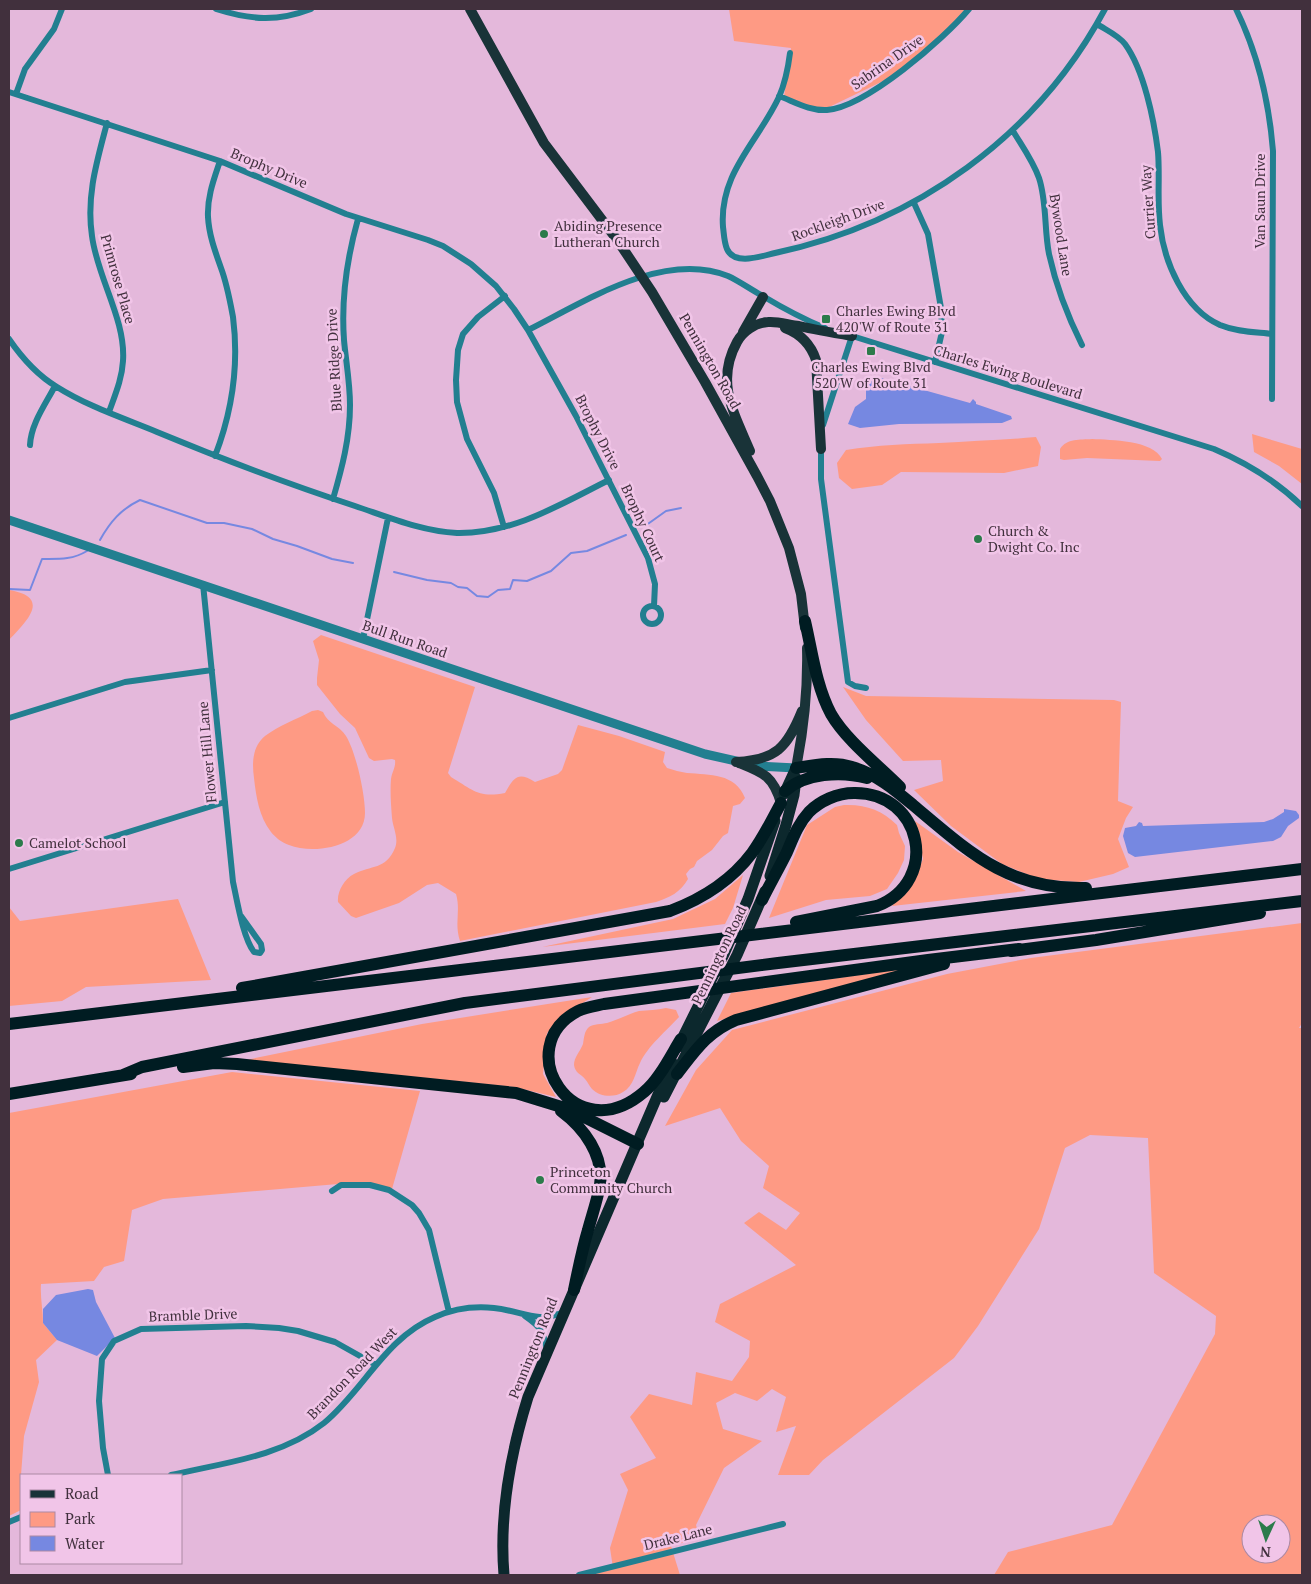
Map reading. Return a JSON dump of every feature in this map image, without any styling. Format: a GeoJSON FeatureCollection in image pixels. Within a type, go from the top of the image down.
{"type":"FeatureCollection","features":[{"type":"Feature","properties":{"kind":"highway"},"geometry":{"type":"LineString","coordinates":[[805,621],[821,688],[835,720],[844,733],[942,830]]}},
{"type":"Feature","properties":{"kind":"highway"},"geometry":{"type":"LineString","coordinates":[[796,768],[817,764],[845,765],[868,773],[986,862],[1027,882],[1060,887],[1131,889]]}},
{"type":"Feature","properties":{"kind":"highway","name":"Pennington Road"},"geometry":{"type":"LineString","coordinates":[[638,1144],[707,1015],[762,900],[786,825],[796,782],[796,768]]}},
{"type":"Feature","properties":{"kind":"highway","name":"Pennington Road"},"geometry":{"type":"LineString","coordinates":[[504,1575],[503,1522],[511,1459],[528,1397],[682,1039],[724,954],[748,899],[783,797],[796,768]]}},
{"type":"Feature","properties":{"kind":"highway"},"geometry":{"type":"LineString","coordinates":[[37,1021],[252,987],[670,911],[684,906],[711,891],[744,864],[758,844],[783,797],[796,782],[816,777],[844,774],[862,776],[885,784]]}},
{"type":"Feature","properties":{"kind":"highway"},"geometry":{"type":"LineString","coordinates":[[650,948],[859,910],[886,902],[904,887],[912,874],[915,864],[916,840],[908,822],[901,812],[890,803],[870,794],[845,794],[825,800],[814,808],[800,824],[762,900]]}},
{"type":"Feature","properties":{"kind":"highway"},"geometry":{"type":"LineString","coordinates":[[9,1024],[1302,869]]}},
{"type":"Feature","properties":{"kind":"highway"},"geometry":{"type":"LineString","coordinates":[[123,1075],[142,1067],[465,1004],[778,963],[1302,901]]}},
{"type":"Feature","properties":{"kind":"highway"},"geometry":{"type":"LineString","coordinates":[[682,1039],[648,1088],[632,1101],[610,1109],[590,1109],[572,1101],[557,1086],[550,1069],[550,1049],[557,1031],[572,1015],[586,1008],[604,1004],[928,960],[1096,940],[1302,906]]}},
{"type":"Feature","properties":{"kind":"highway"},"geometry":{"type":"LineString","coordinates":[[677,1074],[705,1038],[719,1028],[736,1020],[931,968],[1019,949]]}},
{"type":"Feature","properties":{"kind":"highway"},"geometry":{"type":"LineString","coordinates":[[9,1094],[123,1075],[205,1064],[230,1063],[516,1093],[568,1109],[638,1144]]}},
{"type":"Feature","properties":{"kind":"highway"},"geometry":{"type":"LineString","coordinates":[[529,1096],[557,1108],[577,1125],[592,1146],[599,1163],[600,1184],[574,1290]]}},
{"type":"Feature","properties":{"kind":"main road","name":"Pennington Road"},"geometry":{"type":"LineString","coordinates":[[470,9],[544,143],[643,277],[706,382],[770,501],[793,561],[805,621],[806,701],[803,732],[796,768]]}},
{"type":"Feature","properties":{"kind":"main road"},"geometry":{"type":"LineString","coordinates":[[763,297],[731,354],[726,382],[728,395],[770,501]]}},
{"type":"Feature","properties":{"kind":"main road"},"geometry":{"type":"LineString","coordinates":[[738,339],[746,331],[760,324],[773,322],[852,336]]}},
{"type":"Feature","properties":{"kind":"main road"},"geometry":{"type":"LineString","coordinates":[[746,331],[762,326],[782,327],[800,336],[811,348],[818,370],[820,449]]}},
{"type":"Feature","properties":{"kind":"main road"},"geometry":{"type":"LineString","coordinates":[[736,762],[762,759],[770,756],[780,748],[791,735],[806,701]]}},
{"type":"Feature","properties":{"kind":"main road"},"geometry":{"type":"LineString","coordinates":[[736,762],[762,772],[769,778],[783,797]]}},
{"type":"Feature","properties":{"kind":"street"},"geometry":{"type":"LineString","coordinates":[[16,94],[25,69],[54,29],[62,9]]}},
{"type":"Feature","properties":{"kind":"street"},"geometry":{"type":"LineString","coordinates":[[216,9],[248,18],[266,19],[297,14],[311,9]]}},
{"type":"Feature","properties":{"kind":"street","name":"Sabrina Drive"},"geometry":{"type":"LineString","coordinates":[[779,96],[807,108],[817,110],[847,105],[883,84],[931,48],[969,9]]}},
{"type":"Feature","properties":{"kind":"street","name":"Rockleigh Drive"},"geometry":{"type":"LineString","coordinates":[[779,96],[736,168],[728,185],[723,206],[723,229],[727,248],[733,256],[749,258],[788,251],[860,228],[914,202],[955,178],[1013,131],[1052,89],[1082,49],[1105,9]]}},
{"type":"Feature","properties":{"kind":"street","name":"Van Saun Drive"},"geometry":{"type":"LineString","coordinates":[[1236,9],[1248,35],[1259,67],[1271,125],[1273,151],[1272,399]]}},
{"type":"Feature","properties":{"kind":"street","name":"Currier Way"},"geometry":{"type":"LineString","coordinates":[[1097,24],[1125,44],[1146,92],[1158,154],[1158,208],[1162,241],[1181,287],[1199,310],[1218,324],[1240,331],[1272,334]]}},
{"type":"Feature","properties":{"kind":"street"},"geometry":{"type":"LineString","coordinates":[[779,96],[788,71],[790,53]]}},
{"type":"Feature","properties":{"kind":"street","name":"Brophy Drive"},"geometry":{"type":"LineString","coordinates":[[9,92],[220,161],[358,218],[416,235],[443,246],[471,264],[505,296],[528,330],[609,480],[531,518],[504,527],[472,532],[439,531],[408,524],[215,456],[73,396],[55,386],[30,366],[9,340]]}},
{"type":"Feature","properties":{"kind":"street","name":"Primrose Place"},"geometry":{"type":"LineString","coordinates":[[107,123],[94,172],[90,206],[95,255],[121,332],[123,347],[122,373],[109,412]]}},
{"type":"Feature","properties":{"kind":"street","name":"Bywood Lane"},"geometry":{"type":"LineString","coordinates":[[1013,131],[1032,161],[1039,179],[1042,192],[1045,232],[1054,274],[1067,312],[1082,345]]}},
{"type":"Feature","properties":{"kind":"street"},"geometry":{"type":"LineString","coordinates":[[215,456],[230,406],[235,359],[233,316],[228,293],[212,243],[208,216],[210,192],[220,161]]}},
{"type":"Feature","properties":{"kind":"street"},"geometry":{"type":"LineString","coordinates":[[914,202],[928,234],[941,308],[942,332],[935,362]]}},
{"type":"Feature","properties":{"kind":"street","name":"Blue Ridge Drive"},"geometry":{"type":"LineString","coordinates":[[333,499],[344,460],[350,424],[349,384],[343,319],[344,292],[358,218]]}},
{"type":"Feature","properties":{"kind":"street","name":"Charles Ewing Boulevard"},"geometry":{"type":"LineString","coordinates":[[643,277],[677,270],[696,269],[708,270],[732,278],[814,324],[1214,449],[1243,462],[1270,478],[1302,506]]}},
{"type":"Feature","properties":{"kind":"street"},"geometry":{"type":"LineString","coordinates":[[528,330],[622,284],[643,277]]}},
{"type":"Feature","properties":{"kind":"street"},"geometry":{"type":"LineString","coordinates":[[504,527],[494,493],[467,439],[457,402],[456,380],[458,350],[463,334],[478,317],[505,296]]}},
{"type":"Feature","properties":{"kind":"street"},"geometry":{"type":"LineString","coordinates":[[852,336],[824,419],[820,449],[821,479],[848,682],[855,686],[866,688]]}},
{"type":"Feature","properties":{"kind":"street"},"geometry":{"type":"LineString","coordinates":[[30,445],[30,437],[34,426],[55,386]]}},
{"type":"Feature","properties":{"kind":"street","name":"Brophy Court"},"geometry":{"type":"LineString","coordinates":[[609,480],[648,558],[655,584],[654,606]]}},
{"type":"Feature","properties":{"kind":"street"},"geometry":{"type":"LineString","coordinates":[[363,639],[388,518]]}},
{"type":"Feature","properties":{"kind":"street","name":"Bull Run Road"},"geometry":{"type":"LineString","coordinates":[[9,520],[689,749],[736,762],[772,768],[796,768]]}},
{"type":"Feature","properties":{"kind":"street","name":"Flower Hill Lane"},"geometry":{"type":"LineString","coordinates":[[203,584],[233,882],[250,947],[255,953],[260,953],[262,950],[261,944],[242,916]]}},
{"type":"Feature","properties":{"kind":"street"},"geometry":{"type":"LineString","coordinates":[[9,718],[123,683],[212,670]]}},
{"type":"Feature","properties":{"kind":"street"},"geometry":{"type":"LineString","coordinates":[[9,869],[225,802]]}},
{"type":"Feature","properties":{"kind":"street"},"geometry":{"type":"LineString","coordinates":[[332,1191],[341,1185],[370,1185],[385,1188],[405,1200],[419,1212],[429,1230],[449,1312]]}},
{"type":"Feature","properties":{"kind":"street","name":"Brandon Road West"},"geometry":{"type":"LineString","coordinates":[[175,1474],[267,1452],[299,1440],[325,1422],[392,1346],[409,1331],[422,1323],[449,1312],[479,1307],[494,1308],[541,1318],[551,1317],[564,1312]]}},
{"type":"Feature","properties":{"kind":"street","name":"Brandon Road West"},"geometry":{"type":"LineString","coordinates":[[522,1314],[538,1324],[544,1332],[547,1351]]}},
{"type":"Feature","properties":{"kind":"street","name":"Bramble Drive"},"geometry":{"type":"LineString","coordinates":[[108,1474],[103,1448],[99,1401],[102,1359],[114,1341],[141,1329],[246,1326],[279,1328],[298,1331],[335,1342],[376,1365]]}},
{"type":"Feature","properties":{"kind":"street","name":"Drake Lane"},"geometry":{"type":"LineString","coordinates":[[578,1575],[783,1524]]}},
{"type":"Feature","properties":{"kind":"green space"},"geometry":{"type":"Polygon","coordinates":[[[729,9],[968,9],[906,70],[823,110],[784,97],[791,48],[734,41],[729,9]]]}},
{"type":"Feature","properties":{"kind":"green space"},"geometry":{"type":"Polygon","coordinates":[[[1252,434],[1302,449],[1302,484],[1279,466],[1254,452],[1252,434]]]}},
{"type":"Feature","properties":{"kind":"green space"},"geometry":{"type":"Polygon","coordinates":[[[1036,437],[1041,447],[1038,466],[1004,473],[901,472],[882,485],[852,489],[839,478],[837,463],[846,450],[892,445],[1036,437]]]}},
{"type":"Feature","properties":{"kind":"green space"},"geometry":{"type":"Polygon","coordinates":[[[1092,439],[1131,442],[1150,448],[1162,459],[1160,461],[1087,458],[1060,459],[1060,449],[1066,443],[1074,440],[1092,439]]]}},
{"type":"Feature","properties":{"kind":"green space"},"geometry":{"type":"Polygon","coordinates":[[[9,590],[22,593],[30,598],[33,604],[28,618],[9,640],[9,590]]]}},
{"type":"Feature","properties":{"kind":"green space"},"geometry":{"type":"Polygon","coordinates":[[[321,635],[475,687],[448,773],[451,777],[476,792],[482,794],[505,793],[517,777],[524,777],[535,782],[558,774],[562,770],[578,725],[619,736],[665,752],[663,762],[667,768],[679,772],[721,777],[735,784],[745,798],[740,804],[733,806],[728,833],[690,869],[686,874],[688,879],[682,888],[656,902],[460,941],[456,894],[438,883],[427,885],[399,903],[356,918],[351,916],[338,902],[339,894],[344,882],[350,876],[383,864],[395,848],[391,779],[395,760],[374,761],[369,758],[355,728],[340,714],[317,685],[319,660],[313,641],[321,635]]]}},
{"type":"Feature","properties":{"kind":"green space"},"geometry":{"type":"Polygon","coordinates":[[[843,687],[866,696],[1114,700],[1121,702],[1118,801],[1133,807],[1126,818],[1118,839],[1129,867],[1113,874],[1079,882],[1039,879],[1002,864],[951,826],[914,790],[943,781],[941,760],[903,761],[866,720],[843,687]]]}},
{"type":"Feature","properties":{"kind":"green space"},"geometry":{"type":"Polygon","coordinates":[[[318,710],[323,712],[343,732],[350,743],[359,773],[365,813],[363,825],[357,834],[348,841],[324,848],[299,848],[279,840],[267,826],[257,799],[253,761],[255,750],[265,736],[312,711],[318,710]]]}},
{"type":"Feature","properties":{"kind":"green space"},"geometry":{"type":"Polygon","coordinates":[[[844,805],[873,809],[885,815],[897,825],[905,846],[904,860],[898,873],[887,889],[870,896],[826,900],[769,918],[807,825],[835,807],[844,805]]]}},
{"type":"Feature","properties":{"kind":"green space"},"geometry":{"type":"Polygon","coordinates":[[[915,821],[958,852],[1026,891],[892,906],[913,882],[923,859],[915,821]]]}},
{"type":"Feature","properties":{"kind":"green space"},"geometry":{"type":"Polygon","coordinates":[[[743,875],[733,908],[725,924],[542,947],[673,919],[715,899],[743,875]]]}},
{"type":"Feature","properties":{"kind":"green space"},"geometry":{"type":"Polygon","coordinates":[[[178,899],[211,980],[86,987],[62,1001],[9,1006],[9,907],[20,921],[178,899]]]}},
{"type":"Feature","properties":{"kind":"green space"},"geometry":{"type":"Polygon","coordinates":[[[1302,923],[1302,1023],[1299,1028],[1302,1028],[1302,1575],[994,1575],[1008,1552],[1112,1525],[1215,1334],[1216,1316],[1154,1273],[1148,1138],[1090,1135],[1065,1148],[1039,1229],[978,1326],[954,1358],[823,1460],[809,1475],[778,1475],[796,1426],[776,1432],[786,1397],[772,1389],[757,1401],[735,1393],[716,1403],[723,1429],[762,1441],[724,1468],[696,1525],[700,1538],[671,1546],[680,1575],[580,1575],[613,1568],[610,1548],[628,1490],[620,1474],[656,1458],[630,1417],[649,1394],[692,1405],[696,1372],[732,1381],[749,1357],[750,1341],[715,1322],[720,1304],[796,1265],[744,1223],[759,1212],[786,1230],[800,1213],[763,1188],[769,1166],[741,1141],[720,1108],[665,1126],[696,1070],[732,1030],[947,974],[1031,958],[1302,923]]]}},
{"type":"Feature","properties":{"kind":"green space"},"geometry":{"type":"Polygon","coordinates":[[[916,967],[717,1021],[731,993],[916,967]]]}},
{"type":"Feature","properties":{"kind":"green space"},"geometry":{"type":"Polygon","coordinates":[[[592,997],[578,1006],[547,1033],[543,1074],[556,1097],[514,1087],[246,1060],[422,1024],[592,997]]]}},
{"type":"Feature","properties":{"kind":"green space"},"geometry":{"type":"Polygon","coordinates":[[[666,1008],[676,1010],[679,1017],[647,1051],[630,1086],[619,1094],[611,1096],[595,1092],[577,1072],[574,1065],[587,1029],[593,1025],[607,1023],[639,1011],[666,1008]]]}},
{"type":"Feature","properties":{"kind":"green space"},"geometry":{"type":"Polygon","coordinates":[[[232,1072],[420,1091],[392,1189],[361,1182],[163,1199],[132,1210],[124,1261],[104,1267],[94,1281],[41,1284],[43,1323],[57,1340],[36,1360],[39,1382],[24,1436],[20,1474],[20,1510],[9,1516],[9,1113],[232,1072]]]}},
{"type":"Feature","properties":{"kind":"water"},"geometry":{"type":"Polygon","coordinates":[[[881,378],[970,403],[973,399],[976,404],[1011,416],[1012,419],[1002,423],[899,424],[860,428],[848,424],[855,407],[866,399],[866,384],[874,379],[881,378]]]}},
{"type":"Feature","properties":{"kind":"water"},"geometry":{"type":"Polygon","coordinates":[[[1284,809],[1296,811],[1299,818],[1288,826],[1281,837],[1273,841],[1135,857],[1128,853],[1123,836],[1125,828],[1136,826],[1139,822],[1143,826],[1264,822],[1284,812],[1284,809]]]}},
{"type":"Feature","properties":{"kind":"water"},"geometry":{"type":"Polygon","coordinates":[[[88,1289],[93,1290],[96,1302],[115,1338],[97,1356],[57,1340],[43,1323],[43,1309],[56,1295],[88,1289]]]}},
{"type":"Feature","properties":{"kind":"waterway"},"geometry":{"type":"LineString","coordinates":[[100,540],[117,517],[140,500],[207,523],[224,523],[252,529],[273,539],[332,559],[353,563]]}},
{"type":"Feature","properties":{"kind":"waterway"},"geometry":{"type":"LineString","coordinates":[[645,526],[666,511],[681,508]]}},
{"type":"Feature","properties":{"kind":"waterway"},"geometry":{"type":"LineString","coordinates":[[394,572],[427,580],[451,583],[458,587],[467,588],[477,596],[488,597],[498,590],[510,589],[513,580],[527,581],[551,571],[571,553],[587,551],[626,535]]}},
{"type":"Feature","properties":{"kind":"waterway"},"geometry":{"type":"LineString","coordinates":[[9,589],[30,590],[42,559],[60,559],[87,551]]}},
{"type":"Feature","properties":{"kind":"place","name":"Abiding Presence Lutheran Church"},"geometry":{"type":"Point","coordinates":[544,234]}},
{"type":"Feature","properties":{"kind":"place","name":"Charles Ewing Blvd 420'W of Route 31"},"geometry":{"type":"Point","coordinates":[826,319]}},
{"type":"Feature","properties":{"kind":"place","name":"Charles Ewing Blvd 520'W of Route 31"},"geometry":{"type":"Point","coordinates":[871,351]}},
{"type":"Feature","properties":{"kind":"place","name":"Church & Dwight Co. Inc"},"geometry":{"type":"Point","coordinates":[978,539]}},
{"type":"Feature","properties":{"kind":"place","name":"Camelot School"},"geometry":{"type":"Point","coordinates":[19,843]}},
{"type":"Feature","properties":{"kind":"place","name":"Princeton Community Church"},"geometry":{"type":"Point","coordinates":[540,1180]}}]}
